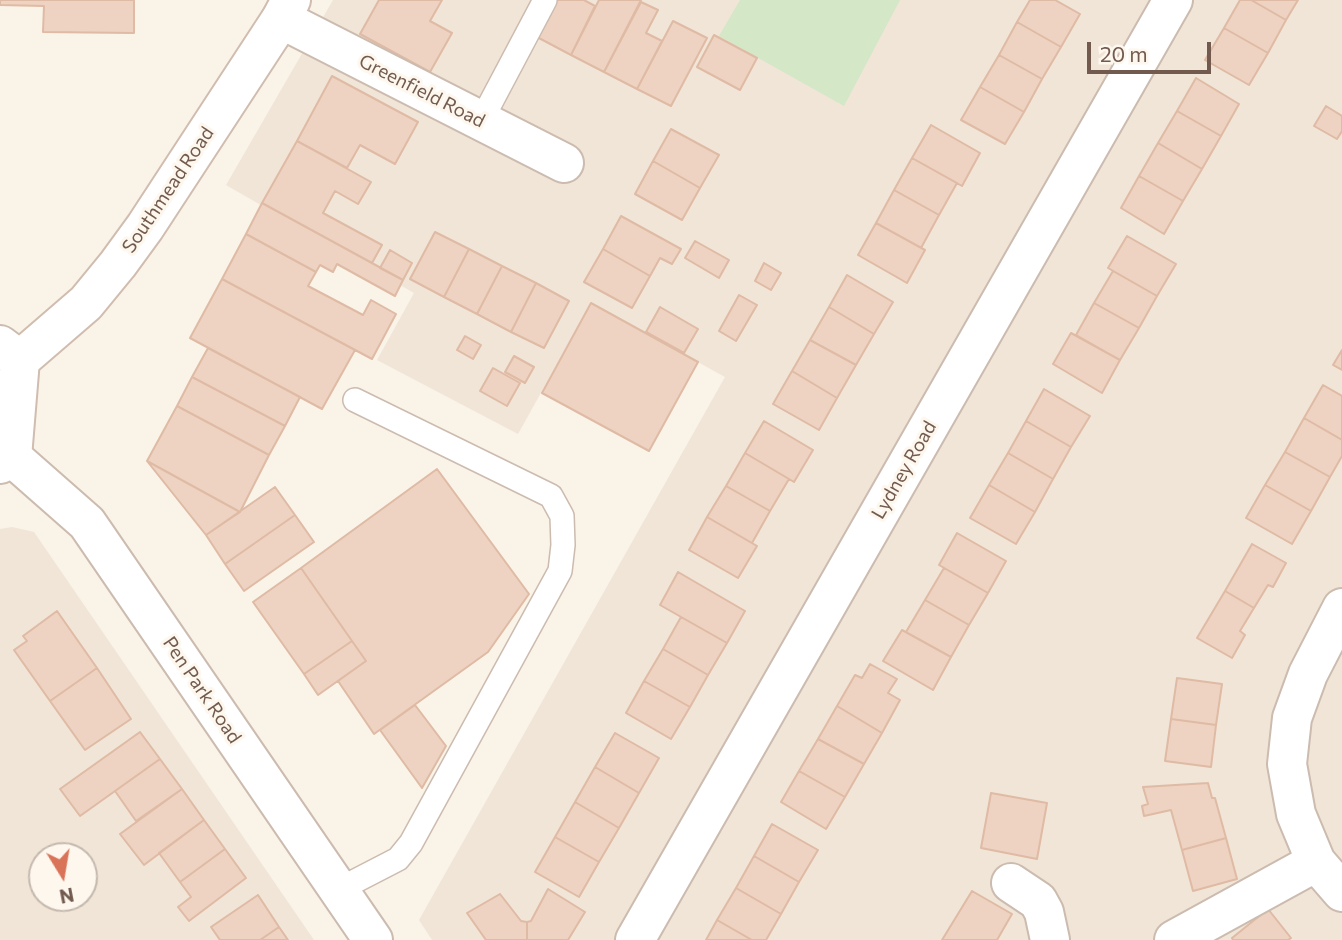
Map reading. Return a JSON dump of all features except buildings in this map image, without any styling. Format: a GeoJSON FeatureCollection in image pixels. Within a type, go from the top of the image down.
{"type":"FeatureCollection","features":[{"type":"Feature","properties":{"kind":"street","name":"Lydney Road"},"geometry":{"type":"LineString","coordinates":[[635,940],[1173,0]]}},
{"type":"Feature","properties":{"kind":"street","name":"Greenfield Road"},"geometry":{"type":"LineString","coordinates":[[286,10],[481,121],[564,163]]}},
{"type":"Feature","properties":{"kind":"street","name":"Southmead Road"},"geometry":{"type":"LineString","coordinates":[[10,353],[86,303],[118,264],[145,227],[286,10]]}},
{"type":"Feature","properties":{"kind":"street"},"geometry":{"type":"LineString","coordinates":[[6,461],[10,353]]}},
{"type":"Feature","properties":{"kind":"street","name":"Pen Park Road"},"geometry":{"type":"LineString","coordinates":[[6,461],[87,523],[373,940]]}},
{"type":"Feature","properties":{"kind":"street"},"geometry":{"type":"LineString","coordinates":[[1342,608],[1308,674],[1292,718],[1287,764],[1296,814],[1316,862],[1342,892]]}},
{"type":"Feature","properties":{"kind":"street"},"geometry":{"type":"LineString","coordinates":[[1174,940],[1316,862]]}},
{"type":"Feature","properties":{"kind":"street"},"geometry":{"type":"LineString","coordinates":[[1012,883],[1038,901],[1044,912],[1050,940]]}},
{"type":"Feature","properties":{"kind":"lane"},"geometry":{"type":"LineString","coordinates":[[481,121],[545,0]]}},
{"type":"Feature","properties":{"kind":"lane"},"geometry":{"type":"LineString","coordinates":[[338,890],[398,859],[411,843],[560,571],[563,545],[562,516],[551,496],[355,400]]}},
{"type":"Feature","properties":{"kind":"shaded area"},"geometry":{"type":"Polygon","coordinates":[[[333,0],[1342,0],[1342,940],[432,940],[419,920],[725,377],[591,303],[518,434],[377,360],[414,293],[226,185],[333,0]]]}},
{"type":"Feature","properties":{"kind":"shaded area"},"geometry":{"type":"Polygon","coordinates":[[[12,527],[34,532],[314,940],[0,940],[0,529],[12,527]]]}},
{"type":"Feature","properties":{"kind":"green space"},"geometry":{"type":"Polygon","coordinates":[[[740,0],[900,0],[844,106],[719,36],[740,0]]]}}]}
